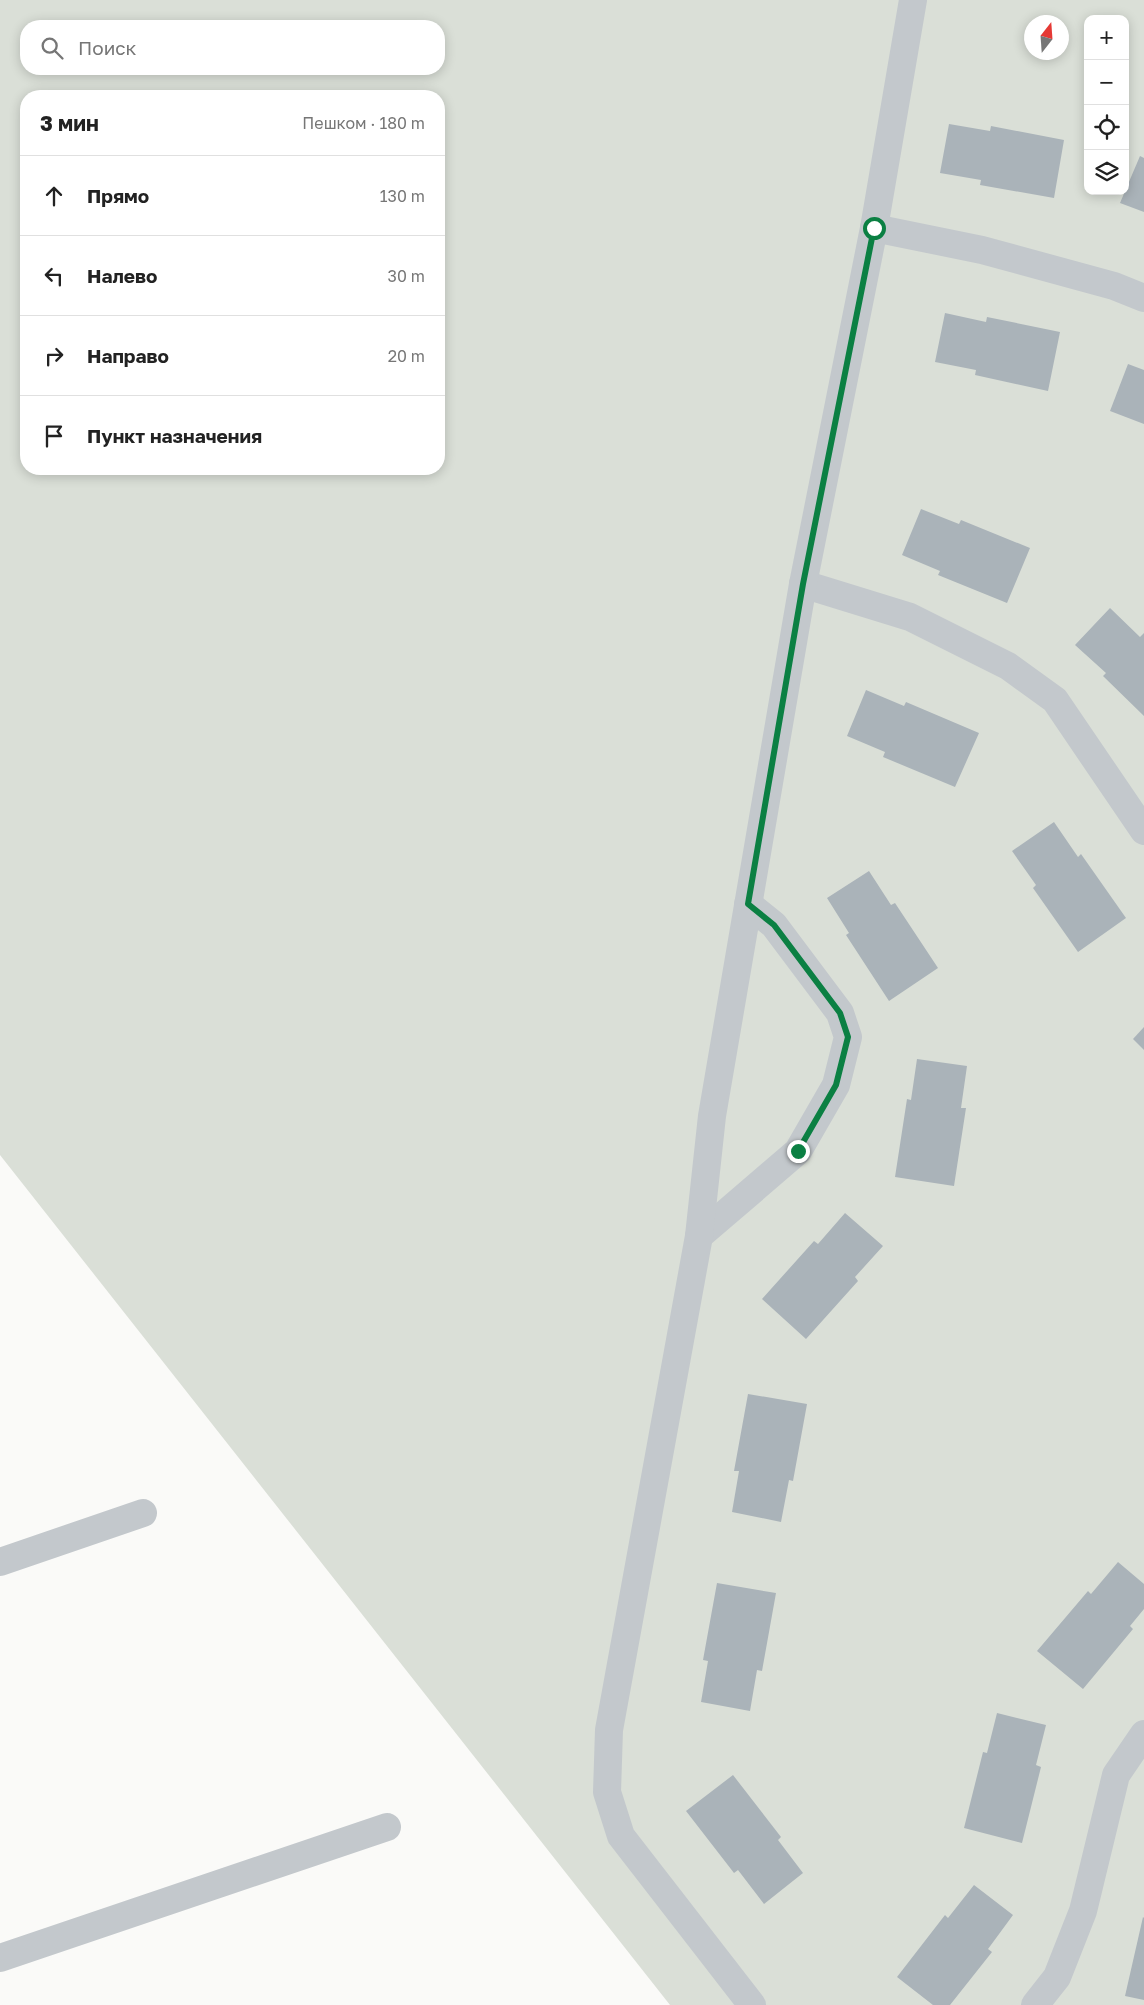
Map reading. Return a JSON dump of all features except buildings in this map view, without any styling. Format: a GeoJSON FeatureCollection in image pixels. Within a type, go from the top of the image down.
{"type":"FeatureCollection","features":[{"type":"Feature","properties":{"kind":"lane"},"geometry":{"type":"LineString","coordinates":[[752,2005],[621,1836],[607,1792],[609,1730],[699,1236],[712,1116],[803,584],[874,228],[913,0]]}},
{"type":"Feature","properties":{"kind":"lane"},"geometry":{"type":"LineString","coordinates":[[874,228],[982,250],[1114,286],[1144,298]]}},
{"type":"Feature","properties":{"kind":"lane"},"geometry":{"type":"LineString","coordinates":[[803,584],[910,617],[1008,666],[1055,700],[1144,831]]}},
{"type":"Feature","properties":{"kind":"lane"},"geometry":{"type":"LineString","coordinates":[[699,1236],[798,1151],[836,1085],[848,1037],[840,1013],[774,925],[748,904]]}},
{"type":"Feature","properties":{"kind":"lane"},"geometry":{"type":"LineString","coordinates":[[0,1562],[143,1513]]}},
{"type":"Feature","properties":{"kind":"lane"},"geometry":{"type":"LineString","coordinates":[[1035,2005],[1057,1978],[1083,1911],[1116,1774],[1144,1734]]}},
{"type":"Feature","properties":{"kind":"lane"},"geometry":{"type":"LineString","coordinates":[[0,1958],[387,1827]]}},
{"type":"Feature","properties":{"kind":"shaded area"},"geometry":{"type":"Polygon","coordinates":[[[0,0],[1144,0],[1144,2005],[670,2005],[0,1155],[0,0]]]}},
{"type":"Feature","properties":{"kind":"route"},"geometry":{"type":"LineString","coordinates":[[798,1151],[836,1085],[848,1037],[840,1013],[774,925],[748,904],[803,584],[874,228]]}}]}
